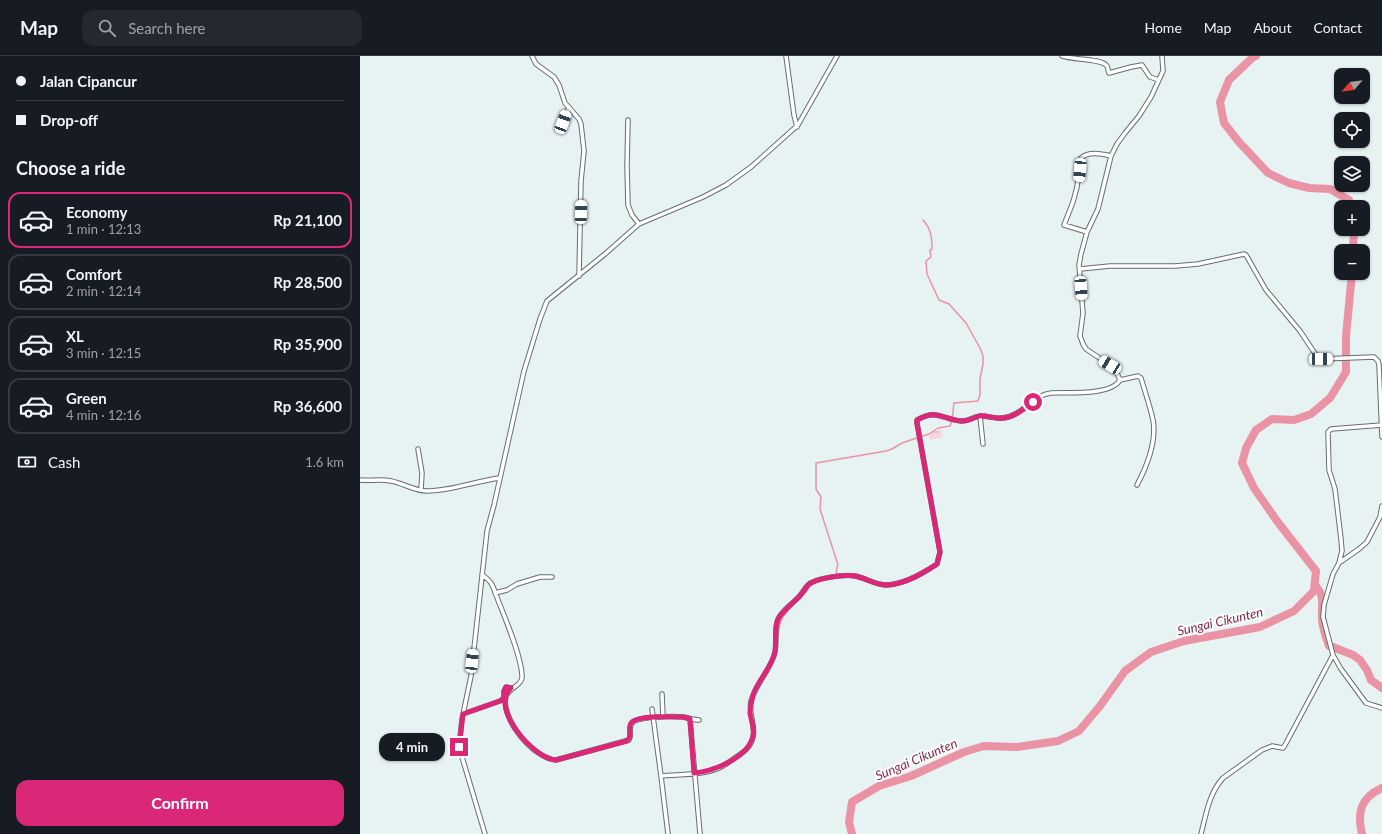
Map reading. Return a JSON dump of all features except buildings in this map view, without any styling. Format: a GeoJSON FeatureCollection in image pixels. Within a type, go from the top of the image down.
{"type":"FeatureCollection","features":[{"type":"Feature","properties":{"kind":"street"},"geometry":{"type":"LineString","coordinates":[[532,56],[536,64],[554,77],[559,85],[565,103],[579,120],[583,135],[584,161],[581,181],[579,276]]}},
{"type":"Feature","properties":{"kind":"street"},"geometry":{"type":"LineString","coordinates":[[786,56],[797,127]]}},
{"type":"Feature","properties":{"kind":"street"},"geometry":{"type":"LineString","coordinates":[[485,834],[459,747],[470,676],[487,531],[524,371],[547,301],[579,276],[639,224],[703,197],[726,185],[752,166],[797,127],[836,56]]}},
{"type":"Feature","properties":{"kind":"street"},"geometry":{"type":"LineString","coordinates":[[1062,56],[1086,59],[1104,64],[1109,73],[1131,66],[1142,65],[1150,77],[1159,80]]}},
{"type":"Feature","properties":{"kind":"street"},"geometry":{"type":"LineString","coordinates":[[1120,380],[1116,371],[1110,365],[1086,349],[1080,336],[1083,313],[1080,269],[1081,254],[1087,232],[1098,209],[1111,156],[1125,133],[1146,106],[1163,71],[1162,56]]}},
{"type":"Feature","properties":{"kind":"street"},"geometry":{"type":"LineString","coordinates":[[561,129],[569,106]]}},
{"type":"Feature","properties":{"kind":"street"},"geometry":{"type":"LineString","coordinates":[[628,120],[628,205],[632,216],[639,224]]}},
{"type":"Feature","properties":{"kind":"street"},"geometry":{"type":"LineString","coordinates":[[1087,232],[1064,225],[1077,187],[1081,158],[1085,155],[1099,153],[1111,156]]}},
{"type":"Feature","properties":{"kind":"street"},"geometry":{"type":"LineString","coordinates":[[1080,269],[1110,266],[1175,266],[1198,264],[1244,254],[1246,255],[1266,290],[1300,331],[1318,358],[1374,357],[1378,361],[1382,437]]}},
{"type":"Feature","properties":{"kind":"street"},"geometry":{"type":"LineString","coordinates":[[661,776],[702,772],[722,766],[744,752],[749,746],[753,737],[754,726],[750,712],[751,702],[754,692],[765,674],[775,652],[778,618],[809,583],[856,576],[873,583],[887,585],[900,583],[912,578],[937,564],[939,557],[939,546],[919,437],[917,420],[920,418],[929,414],[943,416],[963,422],[980,416],[1001,419],[1007,418],[1024,409],[1041,396],[1049,393],[1070,394],[1105,389],[1115,386],[1120,380],[1138,376],[1141,378],[1153,421],[1154,431],[1150,457],[1137,485]]}},
{"type":"Feature","properties":{"kind":"street"},"geometry":{"type":"LineString","coordinates":[[980,416],[983,444]]}},
{"type":"Feature","properties":{"kind":"street"},"geometry":{"type":"LineString","coordinates":[[1382,425],[1331,430],[1328,432],[1329,470],[1335,490],[1342,551],[1339,563],[1333,574],[1324,605],[1323,617],[1333,655],[1341,669],[1366,703],[1382,708]]}},
{"type":"Feature","properties":{"kind":"street"},"geometry":{"type":"LineString","coordinates":[[418,449],[422,473],[421,490]]}},
{"type":"Feature","properties":{"kind":"street"},"geometry":{"type":"LineString","coordinates":[[360,480],[377,479],[391,481],[426,491],[500,478]]}},
{"type":"Feature","properties":{"kind":"street"},"geometry":{"type":"LineString","coordinates":[[1339,563],[1367,542],[1380,518],[1382,506]]}},
{"type":"Feature","properties":{"kind":"street"},"geometry":{"type":"LineString","coordinates":[[463,714],[500,701],[504,698],[504,691],[506,687],[511,688],[520,683],[522,679],[515,644],[491,583],[482,575]]}},
{"type":"Feature","properties":{"kind":"street"},"geometry":{"type":"LineString","coordinates":[[495,593],[511,589],[517,584],[540,578],[552,577]]}},
{"type":"Feature","properties":{"kind":"street"},"geometry":{"type":"LineString","coordinates":[[1201,834],[1212,796],[1218,783],[1262,750],[1272,746],[1283,748],[1286,745],[1333,655]]}},
{"type":"Feature","properties":{"kind":"street"},"geometry":{"type":"LineString","coordinates":[[511,688],[507,695],[506,704],[508,714],[516,730],[535,751],[551,760],[556,760],[627,741],[630,737],[630,728],[633,721],[663,717],[683,717],[700,720]]}},
{"type":"Feature","properties":{"kind":"street"},"geometry":{"type":"LineString","coordinates":[[662,694],[663,717]]}},
{"type":"Feature","properties":{"kind":"street"},"geometry":{"type":"LineString","coordinates":[[652,709],[668,834]]}},
{"type":"Feature","properties":{"kind":"street"},"geometry":{"type":"LineString","coordinates":[[690,719],[700,834]]}},
{"type":"Feature","properties":{"kind":"green space"},"geometry":{"type":"Polygon","coordinates":[[[941,429],[943,437],[930,440],[929,434],[941,429]]]}},
{"type":"Feature","properties":{"kind":"waterway","name":"Sungai Cikunten"},"geometry":{"type":"LineString","coordinates":[[1256,56],[1253,57],[1229,80],[1220,102],[1224,123],[1239,142],[1268,173],[1289,183],[1309,188],[1330,189],[1349,200]]}},
{"type":"Feature","properties":{"kind":"waterway"},"geometry":{"type":"LineString","coordinates":[[836,576],[838,565],[820,509],[821,497],[816,489],[816,463],[886,451],[902,443],[929,434],[938,428],[950,426],[954,403],[978,401],[980,395],[980,379],[983,356],[966,323],[949,304],[939,300],[927,274],[926,261],[931,257],[930,250],[932,249],[932,241],[929,230],[923,220]]}},
{"type":"Feature","properties":{"kind":"waterway","name":"Sungai Cikunten"},"geometry":{"type":"LineString","coordinates":[[1353,244],[1354,236]]}},
{"type":"Feature","properties":{"kind":"waterway","name":"Sungai Cikunten"},"geometry":{"type":"LineString","coordinates":[[852,834],[849,822],[852,802],[879,786],[911,776],[964,752],[984,746],[1017,747],[1058,741],[1079,731],[1100,706],[1125,671],[1151,652],[1184,641],[1260,627],[1294,611],[1314,591],[1316,571],[1277,521],[1254,488],[1242,463],[1246,448],[1256,430],[1272,419],[1294,420],[1311,414],[1330,398],[1346,372],[1346,336],[1351,280]]}},
{"type":"Feature","properties":{"kind":"waterway"},"geometry":{"type":"LineString","coordinates":[[1315,585],[1322,597],[1322,618],[1324,632],[1329,646]]}},
{"type":"Feature","properties":{"kind":"waterway"},"geometry":{"type":"LineString","coordinates":[[801,597],[808,590],[807,588]]}},
{"type":"Feature","properties":{"kind":"waterway"},"geometry":{"type":"LineString","coordinates":[[777,645],[781,620],[797,601]]}},
{"type":"Feature","properties":{"kind":"waterway"},"geometry":{"type":"LineString","coordinates":[[1333,647],[1353,655],[1360,660],[1367,670],[1371,680],[1382,688]]}},
{"type":"Feature","properties":{"kind":"waterway"},"geometry":{"type":"LineString","coordinates":[[1362,834],[1360,819],[1362,807],[1369,796],[1382,788]]}},
{"type":"Feature","properties":{"kind":"route"},"geometry":{"type":"LineString","coordinates":[[459,747],[463,714],[500,701],[504,698],[504,689],[508,687],[511,688],[507,695],[506,704],[508,714],[516,730],[535,751],[545,758],[556,760],[627,741],[630,739],[630,728],[633,721],[663,717],[683,717],[690,719],[694,773],[715,769],[722,766],[744,752],[749,746],[753,737],[754,726],[750,712],[751,702],[754,692],[765,674],[775,652],[778,618],[800,596],[809,583],[839,576],[856,576],[873,583],[887,585],[900,583],[912,578],[937,564],[940,552],[917,420],[929,414],[943,416],[963,422],[980,416],[1001,419],[1013,415],[1033,402]]}}]}
